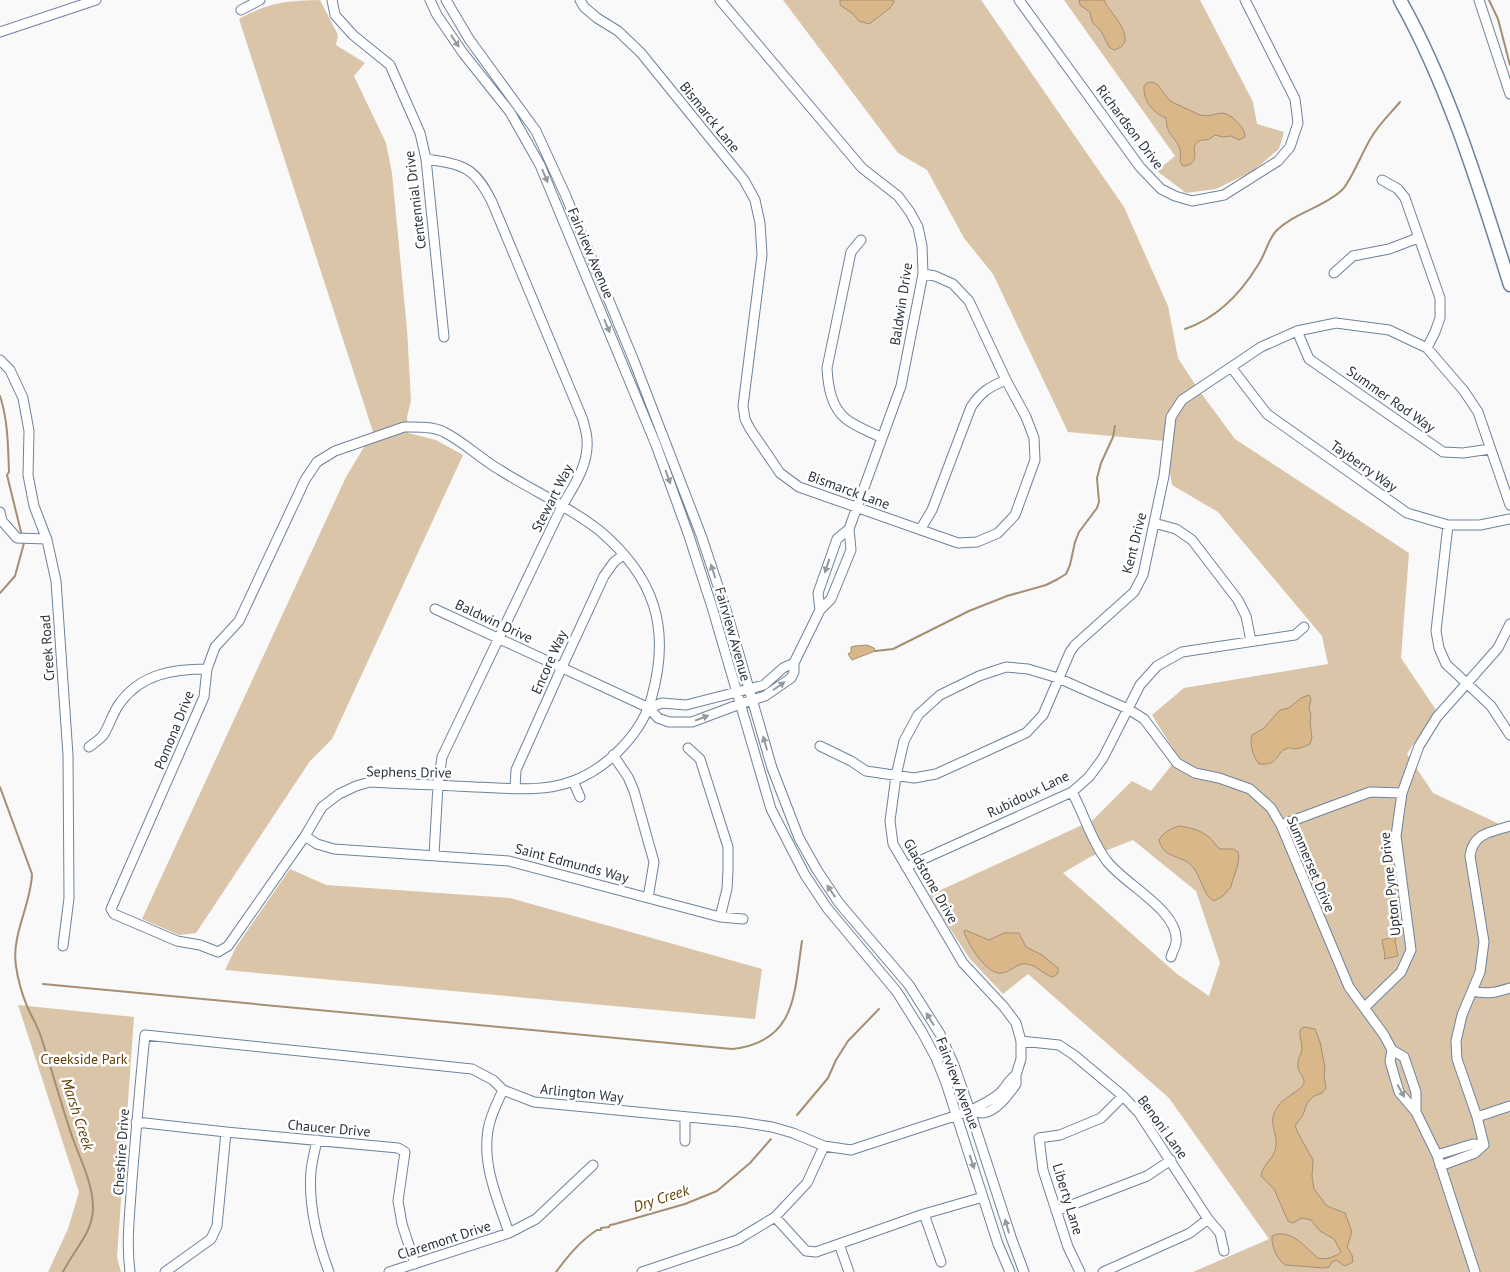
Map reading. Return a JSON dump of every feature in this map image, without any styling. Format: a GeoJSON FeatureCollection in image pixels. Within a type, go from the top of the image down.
{"type":"FeatureCollection","features":[{"type":"Feature","properties":{"kind":"highway"},"geometry":{"type":"LineString","coordinates":[[1400,0],[1427,54],[1451,111],[1510,285]]}},
{"type":"Feature","properties":{"kind":"street"},"geometry":{"type":"LineString","coordinates":[[0,32],[96,0]]}},
{"type":"Feature","properties":{"kind":"street"},"geometry":{"type":"LineString","coordinates":[[241,10],[260,0]]}},
{"type":"Feature","properties":{"kind":"street","name":"Centennial Drive"},"geometry":{"type":"LineString","coordinates":[[332,0],[335,15],[353,35],[390,65],[420,133],[426,160],[444,338]]}},
{"type":"Feature","properties":{"kind":"street","name":"Fairview Avenue"},"geometry":{"type":"LineString","coordinates":[[430,0],[437,15],[463,53],[510,112],[540,165],[656,446],[691,542],[712,606],[771,809],[805,875],[826,908],[897,992],[936,1058],[957,1116],[998,1244],[1010,1272]]}},
{"type":"Feature","properties":{"kind":"street","name":"Fairview Avenue"},"geometry":{"type":"LineString","coordinates":[[446,0],[469,39],[536,131],[565,194],[664,435],[698,526],[727,613],[772,768],[799,838],[839,903],[909,985],[940,1034],[954,1065],[1024,1272]]}},
{"type":"Feature","properties":{"kind":"street","name":"Bismarck Lane"},"geometry":{"type":"LineString","coordinates":[[580,0],[584,7],[618,31],[641,53],[744,180],[755,200],[760,223],[762,255],[743,406],[745,419],[750,429],[780,473],[799,486],[856,508],[958,543],[978,542],[998,533],[1015,516],[1035,460],[1034,438],[1026,417],[1006,380],[969,301],[954,284],[936,276],[923,274]]}},
{"type":"Feature","properties":{"kind":"street","name":"Baldwin Drive"},"geometry":{"type":"LineString","coordinates":[[435,609],[649,708],[658,718],[669,722],[692,722],[765,696],[791,678],[794,672],[794,662],[820,610],[831,599],[851,550],[849,529],[895,407],[901,386],[923,274],[922,246],[918,227],[898,196],[862,168],[720,0]]}},
{"type":"Feature","properties":{"kind":"street","name":"Richardson Drive"},"geometry":{"type":"LineString","coordinates":[[1019,0],[1140,167],[1161,189],[1192,201],[1224,194],[1278,161],[1290,147],[1298,123],[1295,99],[1244,0]]}},
{"type":"Feature","properties":{"kind":"street"},"geometry":{"type":"LineString","coordinates":[[1479,0],[1510,94]]}},
{"type":"Feature","properties":{"kind":"street","name":"Stewart Way"},"geometry":{"type":"LineString","coordinates":[[426,160],[465,167],[482,181],[583,420],[587,441],[585,463],[577,482],[562,506],[442,757],[438,785],[434,856]]}},
{"type":"Feature","properties":{"kind":"street"},"geometry":{"type":"LineString","coordinates":[[1382,180],[1398,189],[1405,198],[1440,298],[1440,318],[1426,348],[1464,390],[1478,412],[1510,506]]}},
{"type":"Feature","properties":{"kind":"street"},"geometry":{"type":"LineString","coordinates":[[1334,273],[1353,256],[1389,250],[1418,238]]}},
{"type":"Feature","properties":{"kind":"street"},"geometry":{"type":"LineString","coordinates":[[861,240],[851,252],[827,368],[828,383],[832,401],[846,419],[882,438]]}},
{"type":"Feature","properties":{"kind":"street","name":"Kent Drive"},"geometry":{"type":"LineString","coordinates":[[820,746],[851,761],[866,772],[914,778],[936,774],[1026,733],[1042,715],[1070,652],[1134,592],[1143,575],[1164,476],[1171,417],[1182,400],[1261,347],[1297,331],[1336,324],[1389,330],[1426,348]]}},
{"type":"Feature","properties":{"kind":"street","name":"Summer Rod Way"},"geometry":{"type":"LineString","coordinates":[[1297,331],[1309,359],[1443,452],[1463,453],[1490,449]]}},
{"type":"Feature","properties":{"kind":"street","name":"Creek Road"},"geometry":{"type":"LineString","coordinates":[[0,360],[10,370],[23,398],[29,431],[28,475],[34,506],[47,539],[56,581],[68,755],[69,898],[63,946]]}},
{"type":"Feature","properties":{"kind":"street","name":"Tayberry Way"},"geometry":{"type":"LineString","coordinates":[[1232,367],[1267,414],[1407,513],[1448,525],[1480,526],[1510,519]]}},
{"type":"Feature","properties":{"kind":"street"},"geometry":{"type":"LineString","coordinates":[[920,530],[932,510],[970,407],[979,395],[992,386],[1006,380]]}},
{"type":"Feature","properties":{"kind":"street","name":"Sephens Drive"},"geometry":{"type":"LineString","coordinates":[[218,952],[228,946],[305,836],[322,807],[338,794],[370,782],[534,789],[573,781],[596,768],[613,755],[634,732],[649,708],[657,680],[660,652],[658,625],[652,598],[640,576],[600,531],[562,506],[500,470],[444,431],[422,427],[404,427],[335,451],[317,462]]}},
{"type":"Feature","properties":{"kind":"street","name":"Pomona Drive"},"geometry":{"type":"LineString","coordinates":[[218,952],[200,945],[177,941],[114,914],[111,909],[204,697],[206,670],[215,647],[239,621],[305,480],[317,462]]}},
{"type":"Feature","properties":{"kind":"street"},"geometry":{"type":"LineString","coordinates":[[0,512],[2,521],[21,538],[47,539]]}},
{"type":"Feature","properties":{"kind":"street"},"geometry":{"type":"LineString","coordinates":[[1154,523],[1176,529],[1192,540],[1238,600],[1246,616],[1251,641]]}},
{"type":"Feature","properties":{"kind":"street"},"geometry":{"type":"LineString","coordinates":[[1448,525],[1436,631],[1439,648],[1446,664],[1491,706],[1510,735]]}},
{"type":"Feature","properties":{"kind":"street","name":"Baldwin Drive"},"geometry":{"type":"LineString","coordinates":[[820,610],[818,593],[837,539],[849,529]]}},
{"type":"Feature","properties":{"kind":"street","name":"Encore Way"},"geometry":{"type":"LineString","coordinates":[[515,788],[516,770],[604,576],[614,562],[623,555]]}},
{"type":"Feature","properties":{"kind":"street","name":"Upton Pyne Drive"},"geometry":{"type":"LineString","coordinates":[[1364,1007],[1401,972],[1411,950],[1396,836],[1402,793],[1419,746],[1437,717],[1465,683],[1498,648],[1510,624]]}},
{"type":"Feature","properties":{"kind":"street","name":"Rubidoux Lane"},"geometry":{"type":"LineString","coordinates":[[906,867],[1072,792],[1089,777],[1103,758],[1140,685],[1158,666],[1182,652],[1295,634],[1304,627]]}},
{"type":"Feature","properties":{"kind":"street","name":"Baldwin Drive"},"geometry":{"type":"LineString","coordinates":[[649,708],[662,703],[686,705],[764,685],[783,668],[794,662]]}},
{"type":"Feature","properties":{"kind":"street","name":"Gladstone Drive"},"geometry":{"type":"LineString","coordinates":[[957,1116],[970,1111],[984,1113],[994,1108],[1004,1093],[1008,1081],[1016,1075],[1021,1059],[1022,1041],[1016,1023],[1004,1007],[963,964],[893,844],[890,821],[896,776],[904,741],[918,715],[940,695],[979,676],[1006,667],[1028,669],[1058,678]]}},
{"type":"Feature","properties":{"kind":"street"},"geometry":{"type":"LineString","coordinates":[[89,747],[103,736],[119,704],[134,687],[158,674],[183,669],[206,670]]}},
{"type":"Feature","properties":{"kind":"street","name":"Summerset Drive"},"geometry":{"type":"LineString","coordinates":[[1058,678],[1128,709],[1144,719],[1176,763],[1195,773],[1218,778],[1250,789],[1271,808],[1281,826],[1349,987],[1384,1035],[1392,1050],[1404,1057],[1416,1092],[1416,1112]]}},
{"type":"Feature","properties":{"kind":"street"},"geometry":{"type":"LineString","coordinates":[[688,748],[700,758],[728,847],[727,889],[720,917]]}},
{"type":"Feature","properties":{"kind":"street"},"geometry":{"type":"LineString","coordinates":[[613,755],[628,777],[634,791],[654,862],[648,898]]}},
{"type":"Feature","properties":{"kind":"street"},"geometry":{"type":"LineString","coordinates":[[573,781],[580,797]]}},
{"type":"Feature","properties":{"kind":"street"},"geometry":{"type":"LineString","coordinates":[[1072,792],[1082,809],[1099,850],[1107,862],[1162,910],[1172,924],[1176,941],[1171,958]]}},
{"type":"Feature","properties":{"kind":"street"},"geometry":{"type":"LineString","coordinates":[[1281,826],[1370,792],[1402,793]]}},
{"type":"Feature","properties":{"kind":"street"},"geometry":{"type":"LineString","coordinates":[[1484,1145],[1477,1117],[1457,1059],[1456,1041],[1462,1015],[1480,972],[1484,942],[1470,856],[1471,848],[1478,838],[1510,826]]}},
{"type":"Feature","properties":{"kind":"street","name":"Saint Edmunds Way"},"geometry":{"type":"LineString","coordinates":[[305,836],[317,844],[334,849],[509,860],[720,917],[743,918]]}},
{"type":"Feature","properties":{"kind":"street"},"geometry":{"type":"LineString","coordinates":[[1473,992],[1484,994],[1510,988]]}},
{"type":"Feature","properties":{"kind":"street","name":"Arlington Way"},"geometry":{"type":"LineString","coordinates":[[145,1035],[472,1069],[493,1080],[503,1090],[534,1102],[740,1122],[772,1127],[793,1133],[824,1146],[850,1150],[957,1116]]}},
{"type":"Feature","properties":{"kind":"street","name":"Cheshire Drive"},"geometry":{"type":"LineString","coordinates":[[130,1272],[128,1228],[145,1035]]}},
{"type":"Feature","properties":{"kind":"street","name":"Benoni Lane"},"geometry":{"type":"LineString","coordinates":[[1022,1041],[1059,1045],[1074,1055],[1123,1096],[1139,1113],[1208,1218],[1220,1233],[1224,1251]]}},
{"type":"Feature","properties":{"kind":"street","name":"Summerset Drive"},"geometry":{"type":"LineString","coordinates":[[1392,1050],[1390,1061],[1399,1092],[1416,1112],[1437,1155],[1475,1272]]}},
{"type":"Feature","properties":{"kind":"street","name":"Claremont Drive"},"geometry":{"type":"LineString","coordinates":[[389,1272],[509,1233],[489,1172],[487,1154],[488,1131],[494,1109],[503,1090]]}},
{"type":"Feature","properties":{"kind":"street","name":"Liberty Lane"},"geometry":{"type":"LineString","coordinates":[[1080,1272],[1068,1247],[1043,1170],[1039,1138],[1060,1135],[1101,1118],[1123,1096]]}},
{"type":"Feature","properties":{"kind":"street"},"geometry":{"type":"LineString","coordinates":[[1477,1117],[1510,1106]]}},
{"type":"Feature","properties":{"kind":"street"},"geometry":{"type":"LineString","coordinates":[[684,1142],[686,1118]]}},
{"type":"Feature","properties":{"kind":"street","name":"Chaucer Drive"},"geometry":{"type":"LineString","coordinates":[[136,1122],[398,1148],[405,1152],[398,1202],[402,1224],[415,1264]]}},
{"type":"Feature","properties":{"kind":"street"},"geometry":{"type":"LineString","coordinates":[[165,1272],[211,1240],[217,1226],[226,1132]]}},
{"type":"Feature","properties":{"kind":"street"},"geometry":{"type":"LineString","coordinates":[[316,1140],[311,1172],[312,1207],[319,1244],[329,1272]]}},
{"type":"Feature","properties":{"kind":"street"},"geometry":{"type":"LineString","coordinates":[[1437,1155],[1473,1144],[1484,1145]]}},
{"type":"Feature","properties":{"kind":"street"},"geometry":{"type":"LineString","coordinates":[[1440,1166],[1475,1153],[1484,1145]]}},
{"type":"Feature","properties":{"kind":"street"},"geometry":{"type":"LineString","coordinates":[[646,1271],[737,1240],[775,1216],[807,1183],[824,1146]]}},
{"type":"Feature","properties":{"kind":"street"},"geometry":{"type":"LineString","coordinates":[[1464,1146],[1467,1156]]}},
{"type":"Feature","properties":{"kind":"street"},"geometry":{"type":"LineString","coordinates":[[1056,1211],[1147,1176],[1171,1160]]}},
{"type":"Feature","properties":{"kind":"street"},"geometry":{"type":"LineString","coordinates":[[509,1233],[536,1219],[593,1165]]}},
{"type":"Feature","properties":{"kind":"street"},"geometry":{"type":"LineString","coordinates":[[775,1216],[806,1251],[816,1252],[924,1214],[983,1197]]}},
{"type":"Feature","properties":{"kind":"street"},"geometry":{"type":"LineString","coordinates":[[924,1214],[941,1262]]}},
{"type":"Feature","properties":{"kind":"street"},"geometry":{"type":"LineString","coordinates":[[1102,1272],[1190,1232],[1208,1218]]}},
{"type":"Feature","properties":{"kind":"street"},"geometry":{"type":"LineString","coordinates":[[838,1244],[849,1272]]}},
{"type":"Feature","properties":{"kind":"green space"},"geometry":{"type":"Polygon","coordinates":[[[320,0],[338,35],[336,45],[365,63],[354,76],[386,143],[392,173],[407,329],[411,401],[407,417],[408,433],[436,440],[463,455],[332,739],[310,761],[196,933],[179,935],[142,919],[346,477],[373,432],[239,19],[269,6],[297,1],[320,0]]]}},
{"type":"Feature","properties":{"kind":"green space"},"geometry":{"type":"Polygon","coordinates":[[[783,0],[981,0],[1124,207],[1168,306],[1178,358],[1235,439],[1409,553],[1401,658],[1436,710],[1407,754],[1433,793],[1510,829],[1510,1272],[1193,1272],[1269,1239],[1169,1098],[1028,974],[1003,994],[970,959],[930,895],[1093,820],[1132,781],[1151,791],[1178,757],[1152,715],[1184,688],[1328,664],[1322,636],[1218,512],[1172,485],[1165,441],[1068,432],[993,274],[964,238],[927,170],[898,153],[783,0]],[[1133,840],[1090,857],[1063,873],[1177,974],[1209,996],[1220,963],[1196,891],[1133,840]]]}},
{"type":"Feature","properties":{"kind":"green space"},"geometry":{"type":"Polygon","coordinates":[[[1064,0],[1200,0],[1253,102],[1257,124],[1284,132],[1279,149],[1253,171],[1216,189],[1186,193],[1157,171],[1175,156],[1064,0]]]}},
{"type":"Feature","properties":{"kind":"green space"},"geometry":{"type":"Polygon","coordinates":[[[290,869],[326,885],[510,898],[762,969],[755,1019],[225,970],[236,947],[290,869]]]}},
{"type":"Feature","properties":{"kind":"green space","name":"Creekside Park"},"geometry":{"type":"Polygon","coordinates":[[[18,1005],[134,1017],[117,1257],[121,1272],[48,1272],[68,1229],[79,1192],[18,1005]]]}},
{"type":"Feature","properties":{"kind":"shaded area"},"geometry":{"type":"Polygon","coordinates":[[[840,0],[893,0],[894,2],[890,8],[869,24],[859,21],[852,13],[840,5],[840,0]]]}},
{"type":"Feature","properties":{"kind":"shaded area"},"geometry":{"type":"Polygon","coordinates":[[[1079,0],[1104,0],[1124,33],[1125,40],[1122,46],[1114,50],[1109,47],[1101,31],[1092,22],[1090,12],[1080,5],[1079,0]]]}},
{"type":"Feature","properties":{"kind":"shaded area"},"geometry":{"type":"Polygon","coordinates":[[[1152,82],[1157,84],[1170,101],[1200,115],[1227,114],[1241,126],[1245,137],[1239,140],[1231,136],[1215,135],[1208,140],[1199,141],[1194,148],[1194,160],[1192,163],[1183,166],[1180,161],[1180,150],[1169,132],[1166,118],[1153,110],[1145,97],[1144,86],[1152,82]]]}},
{"type":"Feature","properties":{"kind":"shaded area"},"geometry":{"type":"Polygon","coordinates":[[[867,645],[874,648],[875,651],[852,660],[848,654],[851,652],[851,647],[867,645]]]}},
{"type":"Feature","properties":{"kind":"shaded area"},"geometry":{"type":"Polygon","coordinates":[[[1309,695],[1311,699],[1309,708],[1312,737],[1310,744],[1298,749],[1287,748],[1271,763],[1259,764],[1252,750],[1252,735],[1264,728],[1280,710],[1289,708],[1301,698],[1309,695]]]}},
{"type":"Feature","properties":{"kind":"shaded area"},"geometry":{"type":"Polygon","coordinates":[[[1180,826],[1202,833],[1210,838],[1220,849],[1234,849],[1238,852],[1238,865],[1231,887],[1223,896],[1214,901],[1207,894],[1191,865],[1168,853],[1161,846],[1159,840],[1163,835],[1171,829],[1180,826]]]}},
{"type":"Feature","properties":{"kind":"shaded area"},"geometry":{"type":"Polygon","coordinates":[[[965,930],[989,940],[1004,933],[1019,933],[1026,947],[1042,955],[1058,968],[1058,973],[1052,977],[1033,966],[1024,964],[1002,973],[996,973],[984,965],[966,937],[965,930]]]}},
{"type":"Feature","properties":{"kind":"shaded area"},"geometry":{"type":"Polygon","coordinates":[[[1394,937],[1396,939],[1398,956],[1384,959],[1382,940],[1394,937]]]}},
{"type":"Feature","properties":{"kind":"shaded area"},"geometry":{"type":"Polygon","coordinates":[[[1304,1027],[1315,1029],[1320,1042],[1325,1067],[1326,1088],[1307,1103],[1303,1115],[1295,1126],[1313,1160],[1312,1176],[1314,1189],[1327,1206],[1345,1213],[1352,1232],[1347,1247],[1352,1255],[1353,1262],[1345,1266],[1336,1260],[1329,1267],[1324,1268],[1285,1265],[1277,1256],[1272,1244],[1272,1236],[1285,1234],[1303,1244],[1318,1258],[1330,1258],[1341,1252],[1334,1239],[1320,1231],[1311,1220],[1302,1218],[1293,1223],[1288,1221],[1274,1189],[1261,1176],[1275,1150],[1276,1139],[1273,1116],[1275,1111],[1281,1102],[1301,1088],[1304,1082],[1298,1065],[1302,1049],[1300,1030],[1304,1027]]]}},
{"type":"Feature","properties":{"kind":"waterway","name":"Dry Creek"},"geometry":{"type":"LineString","coordinates":[[1489,0],[1498,19],[1510,65]]}},
{"type":"Feature","properties":{"kind":"waterway"},"geometry":{"type":"LineString","coordinates":[[1185,329],[1208,318],[1236,295],[1258,265],[1276,231],[1291,220],[1333,197],[1345,187],[1374,133],[1400,102]]}},
{"type":"Feature","properties":{"kind":"waterway","name":"Marsh Creek"},"geometry":{"type":"LineString","coordinates":[[0,396],[5,414],[7,433],[9,472],[7,475],[22,536]]}},
{"type":"Feature","properties":{"kind":"waterway"},"geometry":{"type":"LineString","coordinates":[[875,651],[893,649],[969,611],[1007,596],[1046,585],[1066,574],[1079,532],[1097,508],[1099,502],[1097,478],[1101,463],[1113,437],[1115,426]]}},
{"type":"Feature","properties":{"kind":"waterway","name":"Marsh Creek"},"geometry":{"type":"LineString","coordinates":[[0,593],[15,576],[24,543],[23,540]]}},
{"type":"Feature","properties":{"kind":"waterway","name":"Marsh Creek"},"geometry":{"type":"LineString","coordinates":[[0,787],[32,874],[31,886],[16,943],[16,966],[20,987],[40,1034],[91,1190],[93,1208],[90,1226],[63,1272]]}},
{"type":"Feature","properties":{"kind":"waterway"},"geometry":{"type":"LineString","coordinates":[[43,984],[732,1049],[753,1044],[769,1036],[781,1025],[793,996],[802,941]]}},
{"type":"Feature","properties":{"kind":"waterway","name":"Dry Creek"},"geometry":{"type":"LineString","coordinates":[[797,1115],[828,1078],[836,1060],[848,1041],[879,1009]]}},
{"type":"Feature","properties":{"kind":"waterway","name":"Dry Creek"},"geometry":{"type":"LineString","coordinates":[[556,1272],[580,1244],[597,1230],[685,1204],[717,1191],[750,1163],[771,1139]]}}]}
